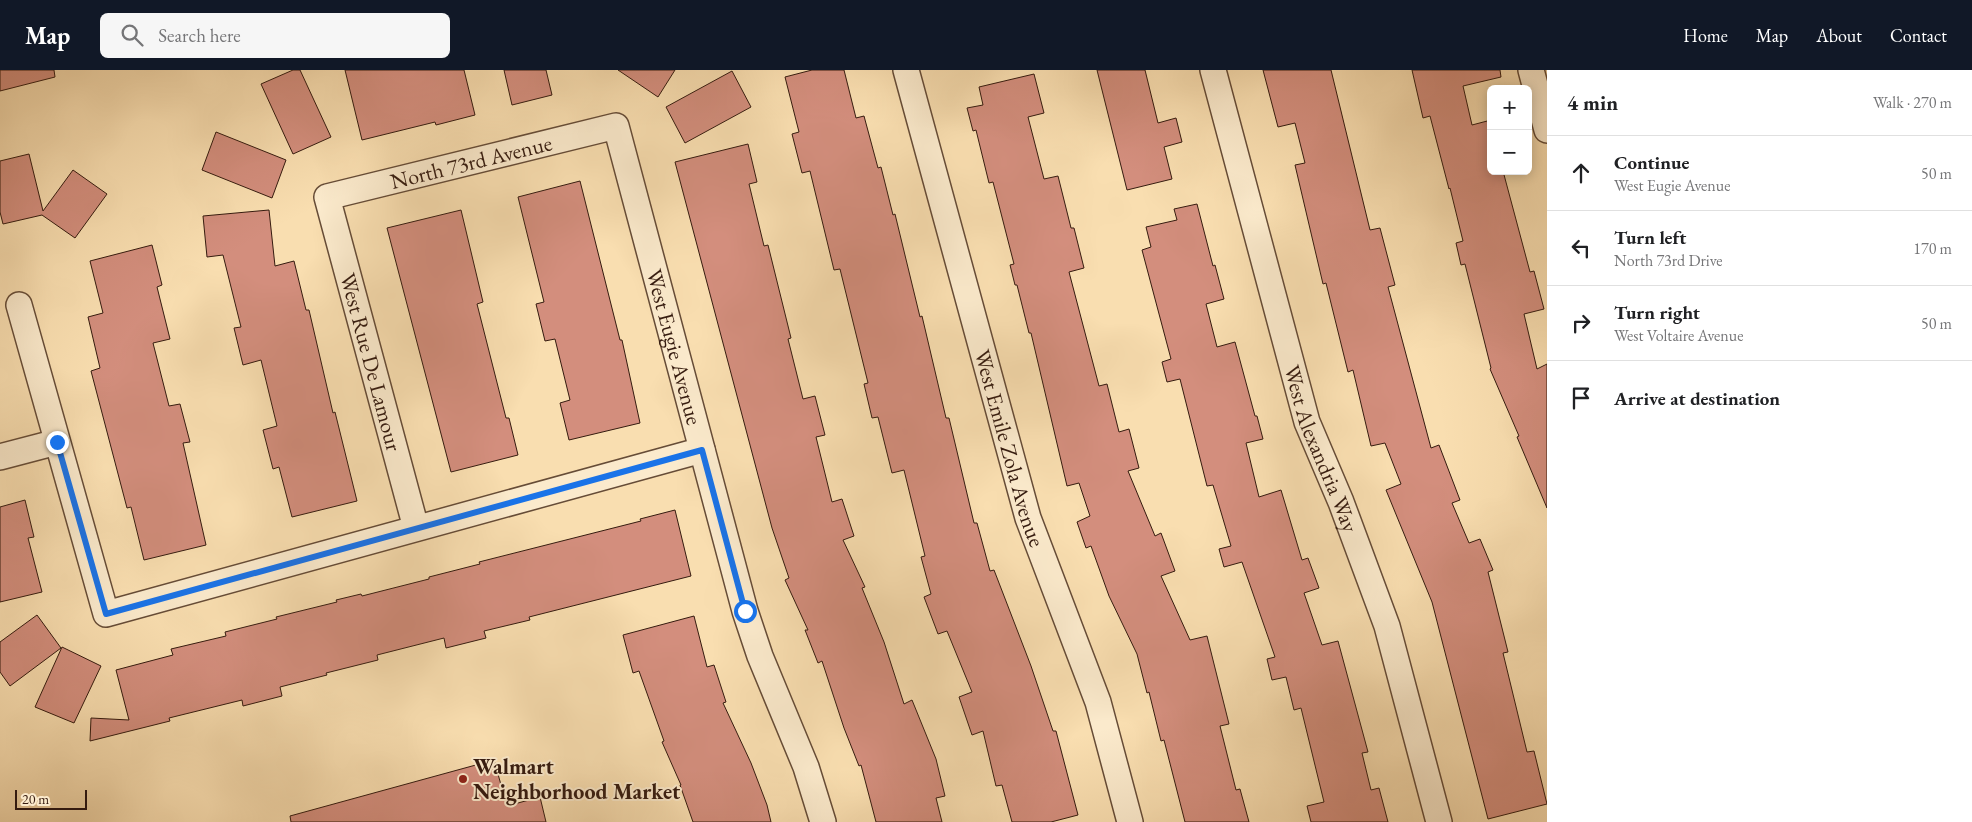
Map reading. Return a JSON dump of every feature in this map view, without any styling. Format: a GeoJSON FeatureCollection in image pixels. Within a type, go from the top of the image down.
{"type":"FeatureCollection","features":[{"type":"Feature","properties":{"kind":"street","name":"West Emile Zola Avenue"},"geometry":{"type":"LineString","coordinates":[[906,70],[1028,518],[1098,702],[1130,822]]}},
{"type":"Feature","properties":{"kind":"street","name":"West Alexandria Way"},"geometry":{"type":"LineString","coordinates":[[1213,70],[1307,422],[1341,502],[1387,626],[1439,822]]}},
{"type":"Feature","properties":{"kind":"street"},"geometry":{"type":"LineString","coordinates":[[1531,70],[1547,130]]}},
{"type":"Feature","properties":{"kind":"street","name":"North 73rd Avenue"},"geometry":{"type":"LineString","coordinates":[[327,197],[616,126]]}},
{"type":"Feature","properties":{"kind":"street","name":"West Eugie Avenue"},"geometry":{"type":"LineString","coordinates":[[616,126],[745,611],[760,656],[806,767],[823,822]]}},
{"type":"Feature","properties":{"kind":"street","name":"West Rue De Lamour"},"geometry":{"type":"LineString","coordinates":[[327,197],[416,528]]}},
{"type":"Feature","properties":{"kind":"street"},"geometry":{"type":"LineString","coordinates":[[18,305],[106,614],[702,450]]}},
{"type":"Feature","properties":{"kind":"street"},"geometry":{"type":"LineString","coordinates":[[0,457],[57,442]]}},
{"type":"Feature","properties":{"kind":"building"},"geometry":{"type":"Polygon","coordinates":[[[0,70],[54,70],[55,77],[0,91],[0,70]]]}},
{"type":"Feature","properties":{"kind":"building"},"geometry":{"type":"Polygon","coordinates":[[[293,70],[300,70],[331,137],[293,154],[261,84],[293,70]]]}},
{"type":"Feature","properties":{"kind":"building"},"geometry":{"type":"Polygon","coordinates":[[[345,70],[464,70],[475,115],[436,125],[435,122],[362,140],[345,70]]]}},
{"type":"Feature","properties":{"kind":"building"},"geometry":{"type":"Polygon","coordinates":[[[504,70],[546,70],[552,95],[512,105],[504,70]]]}},
{"type":"Feature","properties":{"kind":"building"},"geometry":{"type":"Polygon","coordinates":[[[618,70],[675,70],[658,97],[618,70]]]}},
{"type":"Feature","properties":{"kind":"building"},"geometry":{"type":"Polygon","coordinates":[[[812,70],[844,70],[856,118],[864,116],[878,168],[881,167],[893,215],[895,214],[946,418],[949,418],[974,523],[977,523],[990,571],[994,570],[1031,666],[1053,731],[1056,731],[1078,815],[1051,822],[1012,822],[1002,785],[996,786],[983,731],[972,735],[959,697],[972,692],[947,631],[938,634],[924,597],[931,594],[921,557],[925,556],[904,470],[892,473],[878,417],[872,418],[864,384],[868,383],[840,269],[834,270],[810,171],[802,173],[792,134],[799,132],[785,77],[812,70]]]}},
{"type":"Feature","properties":{"kind":"building"},"geometry":{"type":"Polygon","coordinates":[[[1097,70],[1145,70],[1158,123],[1176,118],[1182,142],[1164,147],[1172,179],[1127,190],[1097,70]]]}},
{"type":"Feature","properties":{"kind":"building"},"geometry":{"type":"Polygon","coordinates":[[[1263,70],[1331,70],[1370,230],[1380,228],[1395,285],[1388,287],[1431,448],[1439,445],[1460,500],[1452,503],[1469,543],[1480,539],[1493,570],[1488,572],[1508,652],[1503,653],[1527,752],[1534,751],[1547,804],[1488,819],[1432,602],[1386,490],[1401,484],[1385,443],[1371,446],[1353,370],[1348,372],[1326,283],[1323,284],[1295,165],[1305,163],[1295,123],[1278,127],[1263,70]]]}},
{"type":"Feature","properties":{"kind":"building"},"geometry":{"type":"Polygon","coordinates":[[[1412,70],[1500,70],[1501,77],[1463,86],[1472,125],[1487,121],[1487,175],[1504,175],[1530,272],[1534,271],[1544,309],[1524,314],[1537,369],[1547,364],[1547,508],[1490,369],[1465,264],[1461,265],[1456,243],[1463,241],[1450,188],[1430,116],[1423,118],[1412,70]]]}},
{"type":"Feature","properties":{"kind":"building"},"geometry":{"type":"Polygon","coordinates":[[[732,71],[751,107],[685,143],[666,107],[732,71]]]}},
{"type":"Feature","properties":{"kind":"building"},"geometry":{"type":"Polygon","coordinates":[[[1034,74],[1044,113],[1028,117],[1044,179],[1058,176],[1071,228],[1074,228],[1084,268],[1069,272],[1099,386],[1107,384],[1119,432],[1129,429],[1139,468],[1128,471],[1155,536],[1161,533],[1175,571],[1161,576],[1190,640],[1207,636],[1229,724],[1220,726],[1236,790],[1240,789],[1249,822],[1185,822],[1164,740],[1161,741],[1137,654],[1109,596],[1091,546],[1086,548],[1077,522],[1090,516],[1079,483],[1067,486],[1031,333],[1029,333],[1010,265],[1014,264],[993,182],[989,183],[976,130],[973,131],[967,108],[983,105],[979,87],[1034,74]]]}},
{"type":"Feature","properties":{"kind":"building"},"geometry":{"type":"Polygon","coordinates":[[[216,132],[286,160],[272,198],[202,170],[216,132]]]}},
{"type":"Feature","properties":{"kind":"building"},"geometry":{"type":"Polygon","coordinates":[[[748,144],[757,182],[749,184],[764,246],[768,245],[791,338],[788,339],[803,399],[815,396],[825,435],[816,437],[832,502],[842,499],[854,536],[843,540],[865,587],[862,588],[884,642],[904,704],[912,700],[936,759],[945,796],[936,798],[942,822],[876,822],[861,765],[859,766],[844,728],[822,661],[818,663],[805,630],[808,630],[785,580],[789,578],[772,528],[675,162],[748,144]]]}},
{"type":"Feature","properties":{"kind":"building"},"geometry":{"type":"Polygon","coordinates":[[[29,154],[43,211],[73,170],[107,194],[75,238],[42,215],[3,224],[0,212],[0,161],[29,154]]]}},
{"type":"Feature","properties":{"kind":"building"},"geometry":{"type":"Polygon","coordinates":[[[580,181],[620,340],[622,340],[640,423],[569,440],[560,403],[570,400],[555,339],[545,341],[536,304],[544,302],[518,197],[580,181]]]}},
{"type":"Feature","properties":{"kind":"building"},"geometry":{"type":"Polygon","coordinates":[[[1197,204],[1213,266],[1215,265],[1224,299],[1206,304],[1217,347],[1235,342],[1263,439],[1246,443],[1259,497],[1281,490],[1302,560],[1308,558],[1319,588],[1304,593],[1322,645],[1338,641],[1368,752],[1362,753],[1371,790],[1379,788],[1388,822],[1311,822],[1307,806],[1324,802],[1301,708],[1294,710],[1286,677],[1272,680],[1267,659],[1275,657],[1242,562],[1224,567],[1219,549],[1231,546],[1213,485],[1207,486],[1180,379],[1167,382],[1162,362],[1171,359],[1142,250],[1151,247],[1146,227],[1177,220],[1174,209],[1197,204]]]}},
{"type":"Feature","properties":{"kind":"building"},"geometry":{"type":"Polygon","coordinates":[[[269,210],[275,266],[294,261],[306,310],[309,310],[333,413],[335,412],[357,501],[292,517],[279,467],[273,469],[263,430],[277,426],[261,360],[243,365],[234,328],[241,327],[223,255],[207,257],[203,216],[269,210]]]}},
{"type":"Feature","properties":{"kind":"building"},"geometry":{"type":"Polygon","coordinates":[[[461,210],[483,302],[477,304],[506,418],[509,418],[518,455],[451,472],[387,228],[461,210]]]}},
{"type":"Feature","properties":{"kind":"building"},"geometry":{"type":"Polygon","coordinates":[[[152,245],[162,285],[157,287],[170,339],[153,343],[169,406],[180,404],[190,442],[183,443],[206,545],[144,560],[131,507],[127,508],[91,371],[100,368],[88,317],[103,313],[90,261],[152,245]]]}},
{"type":"Feature","properties":{"kind":"building"},"geometry":{"type":"Polygon","coordinates":[[[25,500],[34,537],[28,538],[42,592],[0,602],[0,507],[25,500]]]}},
{"type":"Feature","properties":{"kind":"building"},"geometry":{"type":"Polygon","coordinates":[[[675,510],[691,576],[529,617],[530,620],[484,631],[486,638],[446,648],[444,638],[377,655],[378,660],[280,687],[282,696],[243,706],[242,700],[169,718],[170,721],[90,741],[91,718],[129,720],[116,670],[173,655],[171,649],[226,636],[225,632],[277,619],[276,617],[337,602],[336,600],[361,594],[362,596],[429,579],[429,577],[480,564],[479,562],[641,521],[640,519],[675,510]]]}},
{"type":"Feature","properties":{"kind":"building"},"geometry":{"type":"Polygon","coordinates":[[[37,615],[61,648],[10,686],[0,672],[0,642],[37,615]]]}},
{"type":"Feature","properties":{"kind":"building"},"geometry":{"type":"Polygon","coordinates":[[[694,616],[707,667],[714,665],[726,702],[723,703],[751,763],[767,805],[771,822],[693,822],[681,785],[662,742],[664,741],[639,671],[633,673],[623,635],[694,616]]]}},
{"type":"Feature","properties":{"kind":"building"},"geometry":{"type":"Polygon","coordinates":[[[62,647],[101,666],[74,723],[35,707],[62,647]]]}},
{"type":"Feature","properties":{"kind":"building","name":"Walmart Neighborhood Market"},"geometry":{"type":"Polygon","coordinates":[[[494,760],[507,806],[540,797],[546,822],[291,822],[290,816],[494,760]]]}},
{"type":"Feature","properties":{"kind":"place","name":"Walmart Neighborhood Market"},"geometry":{"type":"Point","coordinates":[463,779]}},
{"type":"Feature","properties":{"kind":"route"},"geometry":{"type":"LineString","coordinates":[[57,442],[106,614],[702,450],[745,611]]}}]}
